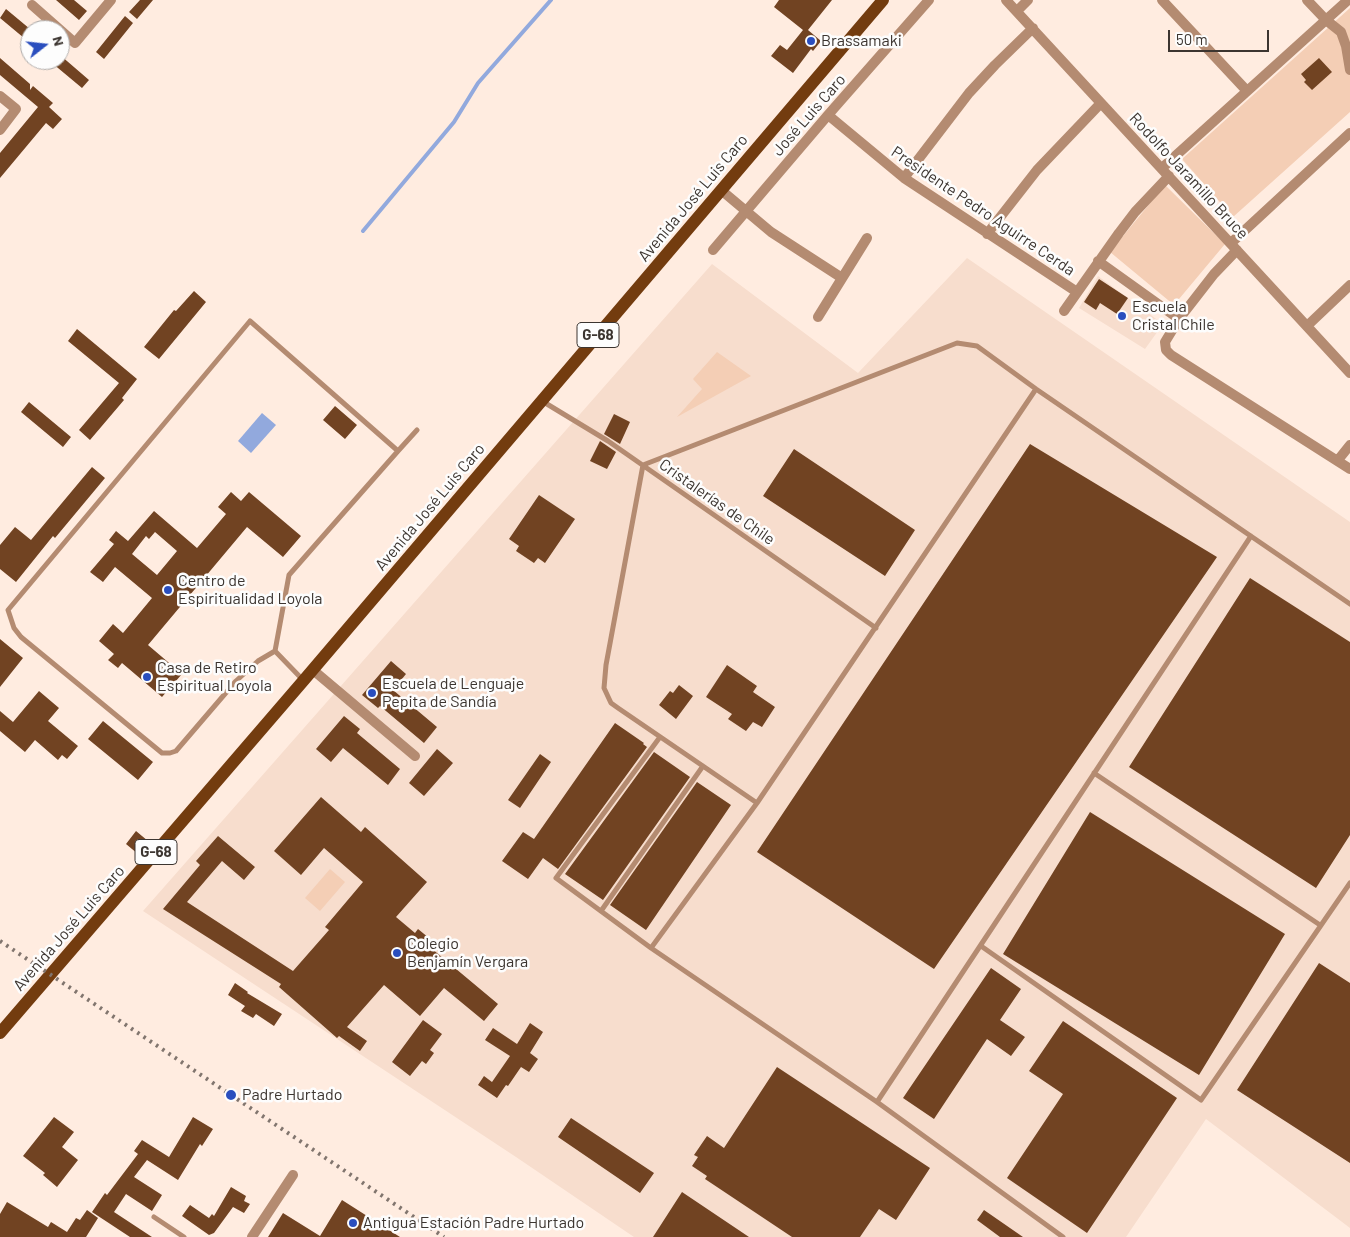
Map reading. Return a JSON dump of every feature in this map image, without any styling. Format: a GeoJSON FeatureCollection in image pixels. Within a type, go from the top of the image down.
{"type":"FeatureCollection","features":[{"type":"Feature","properties":{"kind":"main road","name":"Avenida José Luis Caro"},"geometry":{"type":"LineString","coordinates":[[0,1033],[304,680],[883,0]]}},
{"type":"Feature","properties":{"kind":"street"},"geometry":{"type":"LineString","coordinates":[[32,5],[75,43],[110,0]]}},
{"type":"Feature","properties":{"kind":"street","name":"José Luis Caro"},"geometry":{"type":"LineString","coordinates":[[713,250],[929,0]]}},
{"type":"Feature","properties":{"kind":"street","name":"Rodolfo Jaramillo Bruce"},"geometry":{"type":"LineString","coordinates":[[1006,0],[1350,373]]}},
{"type":"Feature","properties":{"kind":"street"},"geometry":{"type":"LineString","coordinates":[[1016,11],[1028,0]]}},
{"type":"Feature","properties":{"kind":"street"},"geometry":{"type":"LineString","coordinates":[[1162,0],[1247,92]]}},
{"type":"Feature","properties":{"kind":"street"},"geometry":{"type":"LineString","coordinates":[[1307,0],[1340,32],[1346,46],[1350,70]]}},
{"type":"Feature","properties":{"kind":"street"},"geometry":{"type":"LineString","coordinates":[[1064,311],[1098,261],[1165,172],[1247,92],[1348,0]]}},
{"type":"Feature","properties":{"kind":"street"},"geometry":{"type":"LineString","coordinates":[[904,178],[969,93],[1033,28]]}},
{"type":"Feature","properties":{"kind":"street"},"geometry":{"type":"LineString","coordinates":[[0,96],[16,110],[0,130]]}},
{"type":"Feature","properties":{"kind":"street"},"geometry":{"type":"LineString","coordinates":[[987,234],[1037,170],[1101,103]]}},
{"type":"Feature","properties":{"kind":"street","name":"Presidente Pedro Aguirre Cerda"},"geometry":{"type":"LineString","coordinates":[[828,115],[904,178],[1077,292]]}},
{"type":"Feature","properties":{"kind":"street"},"geometry":{"type":"LineString","coordinates":[[1350,133],[1234,247],[1179,319],[1165,342],[1168,353],[1350,468]]}},
{"type":"Feature","properties":{"kind":"street"},"geometry":{"type":"LineString","coordinates":[[721,190],[771,232],[842,278]]}},
{"type":"Feature","properties":{"kind":"street"},"geometry":{"type":"LineString","coordinates":[[818,317],[867,238]]}},
{"type":"Feature","properties":{"kind":"street","name":"Presidente Pedro Aguirre Cerda"},"geometry":{"type":"LineString","coordinates":[[1098,261],[1179,319]]}},
{"type":"Feature","properties":{"kind":"street"},"geometry":{"type":"LineString","coordinates":[[1307,326],[1350,285]]}},
{"type":"Feature","properties":{"kind":"street"},"geometry":{"type":"LineString","coordinates":[[1338,460],[1350,445]]}},
{"type":"Feature","properties":{"kind":"street"},"geometry":{"type":"LineString","coordinates":[[312,670],[415,756]]}},
{"type":"Feature","properties":{"kind":"street"},"geometry":{"type":"LineString","coordinates":[[252,1237],[293,1175]]}},
{"type":"Feature","properties":{"kind":"lane"},"geometry":{"type":"LineString","coordinates":[[398,451],[250,321],[8,610],[14,628],[21,638],[162,753],[170,754],[176,751],[236,681],[258,661],[275,651],[289,575],[398,451],[416,430]]}},
{"type":"Feature","properties":{"kind":"lane"},"geometry":{"type":"LineString","coordinates":[[757,803],[611,703],[604,688],[606,665],[643,465],[957,343],[977,346],[1036,389],[1350,604]]}},
{"type":"Feature","properties":{"kind":"lane"},"geometry":{"type":"LineString","coordinates":[[651,948],[757,803],[1036,389]]}},
{"type":"Feature","properties":{"kind":"lane","name":"Cristalerías de Chile"},"geometry":{"type":"LineString","coordinates":[[541,401],[643,465],[876,628]]}},
{"type":"Feature","properties":{"kind":"lane"},"geometry":{"type":"LineString","coordinates":[[877,1102],[1251,536]]}},
{"type":"Feature","properties":{"kind":"lane"},"geometry":{"type":"LineString","coordinates":[[275,651],[304,680]]}},
{"type":"Feature","properties":{"kind":"lane"},"geometry":{"type":"LineString","coordinates":[[660,737],[556,878],[651,948],[877,1102],[1063,1237]]}},
{"type":"Feature","properties":{"kind":"lane"},"geometry":{"type":"LineString","coordinates":[[601,911],[703,766]]}},
{"type":"Feature","properties":{"kind":"lane"},"geometry":{"type":"LineString","coordinates":[[1094,773],[1320,926]]}},
{"type":"Feature","properties":{"kind":"lane"},"geometry":{"type":"LineString","coordinates":[[981,946],[1201,1100],[1350,883]]}},
{"type":"Feature","properties":{"kind":"lane"},"geometry":{"type":"LineString","coordinates":[[154,1217],[184,1237]]}},
{"type":"Feature","properties":{"kind":"shaded area"},"geometry":{"type":"Polygon","coordinates":[[[1350,8],[1350,112],[1233,217],[1182,159],[1350,8]]]}},
{"type":"Feature","properties":{"kind":"shaded area"},"geometry":{"type":"Polygon","coordinates":[[[1165,185],[1225,244],[1174,305],[1110,252],[1165,185]]]}},
{"type":"Feature","properties":{"kind":"shaded area"},"geometry":{"type":"Polygon","coordinates":[[[967,258],[1350,522],[1350,1228],[1206,1119],[1126,1237],[634,1237],[143,911],[712,264],[858,373],[967,258]]]}},
{"type":"Feature","properties":{"kind":"shaded area","name":"Escuela Cristal Chile"},"geometry":{"type":"Polygon","coordinates":[[[1098,276],[1163,324],[1145,349],[1079,308],[1098,276]]]}},
{"type":"Feature","properties":{"kind":"shaded area"},"geometry":{"type":"Polygon","coordinates":[[[717,352],[751,376],[677,417],[702,389],[693,379],[717,352]]]}},
{"type":"Feature","properties":{"kind":"shaded area"},"geometry":{"type":"Polygon","coordinates":[[[330,869],[345,882],[320,911],[305,898],[330,869]]]}},
{"type":"Feature","properties":{"kind":"water"},"geometry":{"type":"Polygon","coordinates":[[[262,413],[276,425],[251,453],[238,441],[262,413]]]}},
{"type":"Feature","properties":{"kind":"building"},"geometry":{"type":"Polygon","coordinates":[[[56,0],[74,0],[87,11],[79,20],[56,0]]]}},
{"type":"Feature","properties":{"kind":"building"},"geometry":{"type":"Polygon","coordinates":[[[140,0],[153,0],[137,19],[129,12],[140,0]]]}},
{"type":"Feature","properties":{"kind":"building"},"geometry":{"type":"Polygon","coordinates":[[[779,0],[832,0],[808,30],[821,41],[813,51],[811,49],[793,73],[771,56],[780,45],[787,50],[803,30],[774,7],[779,0]]]}},
{"type":"Feature","properties":{"kind":"building"},"geometry":{"type":"Polygon","coordinates":[[[6,9],[20,21],[20,35],[0,18],[6,9]]]}},
{"type":"Feature","properties":{"kind":"building"},"geometry":{"type":"Polygon","coordinates":[[[125,16],[133,23],[104,59],[96,52],[125,16]]]}},
{"type":"Feature","properties":{"kind":"building"},"geometry":{"type":"Polygon","coordinates":[[[0,58],[30,84],[30,90],[33,86],[53,103],[49,107],[62,119],[53,129],[46,123],[0,178],[0,153],[38,107],[0,75],[0,58]]]}},
{"type":"Feature","properties":{"kind":"building"},"geometry":{"type":"Polygon","coordinates":[[[1319,58],[1332,72],[1312,90],[1304,82],[1306,80],[1301,74],[1319,58]]]}},
{"type":"Feature","properties":{"kind":"building"},"geometry":{"type":"Polygon","coordinates":[[[70,64],[89,80],[82,88],[60,70],[70,70],[70,64]]]}},
{"type":"Feature","properties":{"kind":"building"},"geometry":{"type":"Polygon","coordinates":[[[1099,279],[1128,298],[1117,314],[1100,303],[1096,310],[1084,302],[1099,279]]]}},
{"type":"Feature","properties":{"kind":"building"},"geometry":{"type":"Polygon","coordinates":[[[194,291],[206,302],[159,359],[144,347],[174,310],[176,311],[194,291]]]}},
{"type":"Feature","properties":{"kind":"building"},"geometry":{"type":"Polygon","coordinates":[[[77,329],[137,379],[122,398],[124,400],[90,440],[79,430],[119,383],[68,341],[77,329]]]}},
{"type":"Feature","properties":{"kind":"building"},"geometry":{"type":"Polygon","coordinates":[[[29,402],[71,437],[63,447],[21,412],[29,402]]]}},
{"type":"Feature","properties":{"kind":"building"},"geometry":{"type":"Polygon","coordinates":[[[335,406],[357,425],[345,439],[323,420],[335,406]]]}},
{"type":"Feature","properties":{"kind":"building"},"geometry":{"type":"Polygon","coordinates":[[[614,414],[630,422],[620,444],[604,434],[614,414]]]}},
{"type":"Feature","properties":{"kind":"building"},"geometry":{"type":"Polygon","coordinates":[[[600,441],[616,452],[607,469],[590,461],[600,441]]]}},
{"type":"Feature","properties":{"kind":"building"},"geometry":{"type":"Polygon","coordinates":[[[1030,444],[1217,557],[934,969],[757,852],[1030,444]]]}},
{"type":"Feature","properties":{"kind":"building"},"geometry":{"type":"Polygon","coordinates":[[[794,449],[915,530],[885,576],[763,496],[794,449]]]}},
{"type":"Feature","properties":{"kind":"building"},"geometry":{"type":"Polygon","coordinates":[[[92,467],[105,478],[55,538],[53,536],[16,582],[0,569],[0,545],[15,527],[31,540],[92,467]]]}},
{"type":"Feature","properties":{"kind":"building","name":"Centro de Espiritualidad Loyola"},"geometry":{"type":"Polygon","coordinates":[[[231,492],[241,501],[249,492],[301,536],[283,557],[247,527],[148,645],[182,674],[162,697],[122,663],[118,668],[108,660],[114,654],[99,641],[113,624],[123,633],[152,598],[115,567],[103,582],[90,572],[114,544],[109,540],[116,531],[128,541],[154,511],[197,548],[226,514],[218,507],[231,492]],[[155,532],[149,539],[146,536],[132,554],[157,575],[177,551],[155,532]]]}},
{"type":"Feature","properties":{"kind":"building"},"geometry":{"type":"Polygon","coordinates":[[[539,495],[575,519],[545,563],[538,558],[534,563],[516,551],[519,546],[509,539],[539,495]]]}},
{"type":"Feature","properties":{"kind":"building"},"geometry":{"type":"Polygon","coordinates":[[[1250,578],[1350,642],[1350,835],[1316,888],[1129,767],[1250,578]]]}},
{"type":"Feature","properties":{"kind":"building"},"geometry":{"type":"Polygon","coordinates":[[[0,639],[23,658],[0,687],[0,639]]]}},
{"type":"Feature","properties":{"kind":"building"},"geometry":{"type":"Polygon","coordinates":[[[391,661],[406,674],[393,690],[437,727],[424,743],[380,706],[378,708],[362,695],[391,661]]]}},
{"type":"Feature","properties":{"kind":"building"},"geometry":{"type":"Polygon","coordinates":[[[727,665],[757,686],[753,692],[775,707],[762,727],[753,722],[746,731],[728,719],[732,714],[706,697],[727,665]]]}},
{"type":"Feature","properties":{"kind":"building"},"geometry":{"type":"Polygon","coordinates":[[[679,685],[693,696],[676,719],[659,705],[670,691],[673,693],[679,685]]]}},
{"type":"Feature","properties":{"kind":"building"},"geometry":{"type":"Polygon","coordinates":[[[39,691],[59,708],[48,721],[78,746],[67,759],[62,755],[58,760],[35,740],[25,752],[0,731],[0,711],[13,722],[39,691]]]}},
{"type":"Feature","properties":{"kind":"building"},"geometry":{"type":"Polygon","coordinates":[[[344,716],[360,729],[357,733],[400,769],[388,785],[343,748],[331,762],[316,749],[344,716]]]}},
{"type":"Feature","properties":{"kind":"building"},"geometry":{"type":"Polygon","coordinates":[[[103,721],[153,762],[138,780],[88,739],[103,721]]]}},
{"type":"Feature","properties":{"kind":"building"},"geometry":{"type":"Polygon","coordinates":[[[615,723],[647,747],[558,869],[543,858],[528,879],[502,861],[523,832],[534,839],[615,723]]]}},
{"type":"Feature","properties":{"kind":"building"},"geometry":{"type":"Polygon","coordinates":[[[437,749],[453,763],[424,796],[409,783],[437,749]]]}},
{"type":"Feature","properties":{"kind":"building"},"geometry":{"type":"Polygon","coordinates":[[[654,752],[690,777],[603,900],[565,874],[654,752]]]}},
{"type":"Feature","properties":{"kind":"building"},"geometry":{"type":"Polygon","coordinates":[[[540,754],[551,762],[520,808],[508,800],[540,754]]]}},
{"type":"Feature","properties":{"kind":"building"},"geometry":{"type":"Polygon","coordinates":[[[697,782],[731,805],[646,930],[610,905],[697,782]]]}},
{"type":"Feature","properties":{"kind":"building"},"geometry":{"type":"Polygon","coordinates":[[[321,797],[361,832],[365,827],[427,882],[396,917],[415,933],[418,929],[429,938],[425,943],[498,1004],[484,1021],[444,988],[420,1016],[384,985],[347,1027],[367,1041],[360,1051],[339,1036],[337,1038],[279,987],[281,984],[163,909],[200,865],[196,861],[218,836],[255,867],[244,880],[222,861],[187,902],[293,971],[329,930],[325,927],[363,882],[324,848],[301,875],[274,851],[321,797]]]}},
{"type":"Feature","properties":{"kind":"building"},"geometry":{"type":"Polygon","coordinates":[[[1090,812],[1285,934],[1199,1075],[1003,954],[1090,812]]]}},
{"type":"Feature","properties":{"kind":"building"},"geometry":{"type":"Polygon","coordinates":[[[136,831],[148,841],[138,854],[126,844],[136,831]]]}},
{"type":"Feature","properties":{"kind":"building"},"geometry":{"type":"Polygon","coordinates":[[[1319,963],[1350,983],[1350,1163],[1237,1090],[1319,963]]]}},
{"type":"Feature","properties":{"kind":"building"},"geometry":{"type":"Polygon","coordinates":[[[991,968],[1021,989],[1000,1020],[1025,1037],[1011,1056],[987,1039],[934,1119],[903,1098],[991,968]]]}},
{"type":"Feature","properties":{"kind":"building"},"geometry":{"type":"Polygon","coordinates":[[[235,983],[247,993],[282,1014],[274,1026],[256,1014],[253,1018],[241,1011],[245,1006],[228,995],[235,983]]]}},
{"type":"Feature","properties":{"kind":"building"},"geometry":{"type":"Polygon","coordinates":[[[423,1020],[442,1034],[430,1050],[434,1053],[426,1064],[422,1061],[410,1076],[392,1062],[423,1020]]]}},
{"type":"Feature","properties":{"kind":"building"},"geometry":{"type":"Polygon","coordinates":[[[1063,1021],[1177,1098],[1087,1233],[1007,1178],[1063,1094],[1029,1071],[1063,1021]]]}},
{"type":"Feature","properties":{"kind":"building"},"geometry":{"type":"Polygon","coordinates":[[[530,1023],[543,1032],[530,1053],[538,1059],[529,1072],[521,1067],[497,1098],[478,1085],[484,1076],[492,1082],[510,1056],[485,1040],[493,1028],[517,1044],[530,1023]]]}},
{"type":"Feature","properties":{"kind":"building"},"geometry":{"type":"Polygon","coordinates":[[[777,1067],[930,1168],[896,1220],[879,1209],[860,1237],[792,1237],[705,1179],[707,1176],[692,1166],[698,1157],[694,1155],[707,1136],[724,1148],[777,1067]]]}},
{"type":"Feature","properties":{"kind":"building"},"geometry":{"type":"Polygon","coordinates":[[[54,1117],[74,1132],[62,1147],[78,1160],[57,1187],[43,1175],[45,1173],[23,1156],[54,1117]]]}},
{"type":"Feature","properties":{"kind":"building"},"geometry":{"type":"Polygon","coordinates":[[[193,1117],[213,1129],[202,1146],[200,1144],[178,1180],[147,1160],[134,1177],[162,1195],[152,1211],[126,1194],[114,1212],[152,1237],[130,1237],[92,1212],[105,1193],[107,1195],[138,1154],[134,1151],[142,1140],[169,1157],[193,1117]]]}},
{"type":"Feature","properties":{"kind":"building"},"geometry":{"type":"Polygon","coordinates":[[[571,1118],[654,1173],[640,1193],[558,1137],[571,1118]]]}},
{"type":"Feature","properties":{"kind":"building"},"geometry":{"type":"Polygon","coordinates":[[[231,1187],[246,1196],[244,1201],[250,1204],[244,1213],[233,1207],[214,1233],[209,1235],[182,1216],[190,1205],[209,1218],[212,1214],[214,1216],[231,1187]]]}},
{"type":"Feature","properties":{"kind":"building"},"geometry":{"type":"Polygon","coordinates":[[[682,1192],[749,1237],[653,1237],[682,1192]]]}},
{"type":"Feature","properties":{"kind":"building","name":"Antigua Estación Padre Hurtado"},"geometry":{"type":"Polygon","coordinates":[[[342,1200],[400,1237],[268,1237],[283,1213],[320,1236],[342,1200]]]}},
{"type":"Feature","properties":{"kind":"building"},"geometry":{"type":"Polygon","coordinates":[[[7,1202],[48,1227],[51,1222],[67,1232],[76,1218],[80,1220],[87,1210],[98,1218],[86,1237],[0,1237],[0,1214],[7,1202]]]}},
{"type":"Feature","properties":{"kind":"building"},"geometry":{"type":"Polygon","coordinates":[[[984,1210],[1023,1237],[1000,1237],[977,1220],[984,1210]]]}},
{"type":"Feature","properties":{"kind":"waterway"},"geometry":{"type":"LineString","coordinates":[[363,231],[454,122],[478,83],[551,0]]}},
{"type":"Feature","properties":{"kind":"railway"},"geometry":{"type":"LineString","coordinates":[[0,941],[444,1237]]}},
{"type":"Feature","properties":{"kind":"place","name":"Brassamaki"},"geometry":{"type":"Point","coordinates":[811,41]}},
{"type":"Feature","properties":{"kind":"place","name":"Escuela Cristal Chile"},"geometry":{"type":"Point","coordinates":[1122,316]}},
{"type":"Feature","properties":{"kind":"place","name":"Centro de Espiritualidad Loyola"},"geometry":{"type":"Point","coordinates":[168,590]}},
{"type":"Feature","properties":{"kind":"place","name":"Casa de Retiro Espiritual Loyola"},"geometry":{"type":"Point","coordinates":[147,677]}},
{"type":"Feature","properties":{"kind":"place","name":"Escuela de Lenguaje Pepita de Sandía"},"geometry":{"type":"Point","coordinates":[372,693]}},
{"type":"Feature","properties":{"kind":"place","name":"Colegio Benjamín Vergara"},"geometry":{"type":"Point","coordinates":[397,953]}},
{"type":"Feature","properties":{"kind":"place","name":"Padre Hurtado"},"geometry":{"type":"Point","coordinates":[231,1095]}},
{"type":"Feature","properties":{"kind":"place","name":"Antigua Estación Padre Hurtado"},"geometry":{"type":"Point","coordinates":[353,1223]}}]}
